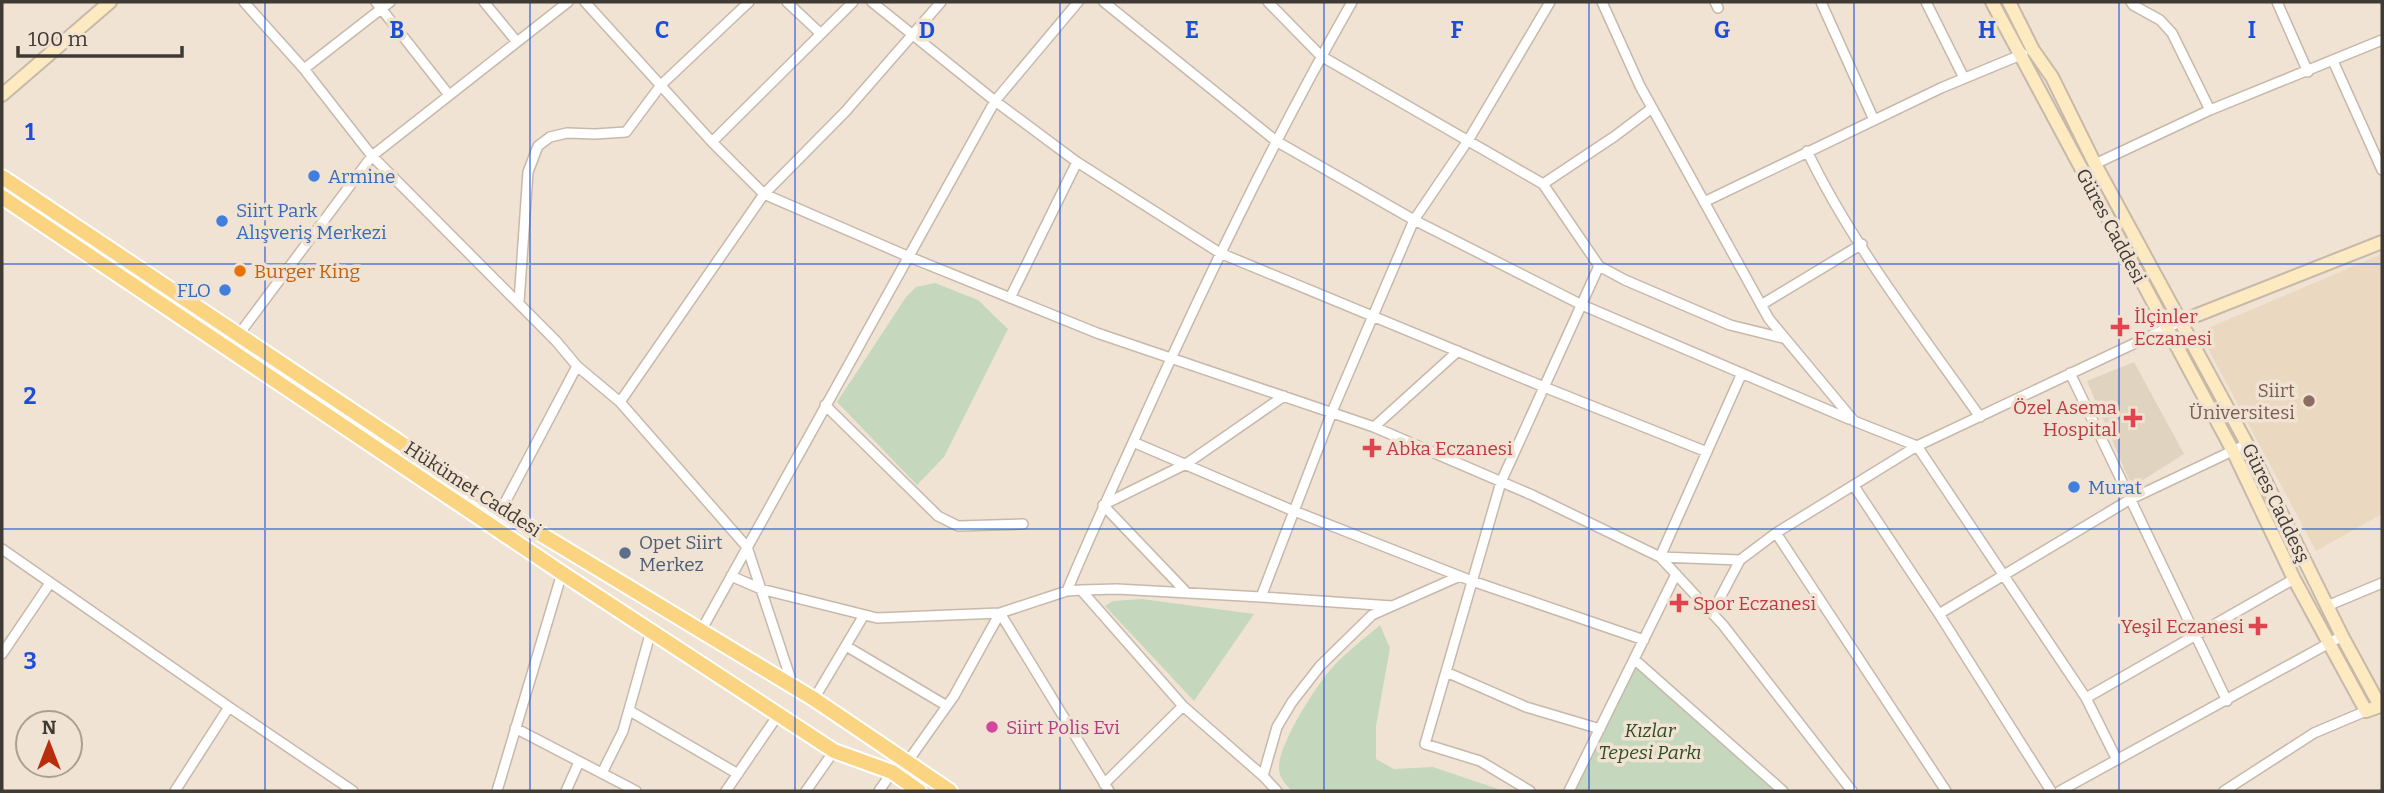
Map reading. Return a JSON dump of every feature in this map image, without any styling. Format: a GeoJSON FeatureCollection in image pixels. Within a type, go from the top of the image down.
{"type":"FeatureCollection","features":[{"type":"Feature","properties":{"kind":"main road","name":"Hükümet Caddesi"},"geometry":{"type":"LineString","coordinates":[[2,177],[501,510],[814,699],[950,791]]}},
{"type":"Feature","properties":{"kind":"main road"},"geometry":{"type":"LineString","coordinates":[[2,197],[778,715],[834,751],[892,772],[919,791]]}},
{"type":"Feature","properties":{"kind":"street"},"geometry":{"type":"LineString","coordinates":[[2,95],[110,2]]}},
{"type":"Feature","properties":{"kind":"street"},"geometry":{"type":"LineString","coordinates":[[244,2],[304,69],[372,156],[519,302],[577,366],[620,402],[747,547],[793,686]]}},
{"type":"Feature","properties":{"kind":"street"},"geometry":{"type":"LineString","coordinates":[[304,69],[378,5],[390,2]]}},
{"type":"Feature","properties":{"kind":"street"},"geometry":{"type":"LineString","coordinates":[[484,2],[517,42]]}},
{"type":"Feature","properties":{"kind":"street"},"geometry":{"type":"LineString","coordinates":[[228,349],[372,156],[568,2]]}},
{"type":"Feature","properties":{"kind":"street"},"geometry":{"type":"LineString","coordinates":[[585,2],[712,142],[764,194],[907,256],[1097,333],[1374,427],[1501,482],[1660,557],[1712,613],[1852,791]]}},
{"type":"Feature","properties":{"kind":"street"},"geometry":{"type":"LineString","coordinates":[[519,302],[528,172],[538,146],[550,136],[566,132],[626,132],[661,85],[748,2]]}},
{"type":"Feature","properties":{"kind":"street"},"geometry":{"type":"LineString","coordinates":[[787,2],[821,34]]}},
{"type":"Feature","properties":{"kind":"street"},"geometry":{"type":"LineString","coordinates":[[712,142],[853,2]]}},
{"type":"Feature","properties":{"kind":"street"},"geometry":{"type":"LineString","coordinates":[[872,2],[995,101],[1077,162],[1220,253],[1707,452]]}},
{"type":"Feature","properties":{"kind":"street"},"geometry":{"type":"LineString","coordinates":[[620,402],[764,194],[845,112],[941,2]]}},
{"type":"Feature","properties":{"kind":"street"},"geometry":{"type":"LineString","coordinates":[[702,629],[995,101],[1078,2]]}},
{"type":"Feature","properties":{"kind":"street"},"geometry":{"type":"LineString","coordinates":[[1104,2],[1276,141],[1414,220],[1582,305],[1917,446],[2086,698],[2117,760]]}},
{"type":"Feature","properties":{"kind":"street"},"geometry":{"type":"LineString","coordinates":[[1268,2],[1321,56],[1543,184],[1600,267],[1730,325],[1783,338]]}},
{"type":"Feature","properties":{"kind":"street"},"geometry":{"type":"LineString","coordinates":[[1066,591],[1102,505],[1220,253],[1276,141],[1352,2]]}},
{"type":"Feature","properties":{"kind":"street"},"geometry":{"type":"LineString","coordinates":[[1261,597],[1332,413],[1414,220],[1469,139],[1550,2]]}},
{"type":"Feature","properties":{"kind":"street"},"geometry":{"type":"LineString","coordinates":[[1602,2],[1640,86],[1761,305],[1783,338],[1854,421]]}},
{"type":"Feature","properties":{"kind":"street"},"geometry":{"type":"LineString","coordinates":[[1821,2],[1874,120]]}},
{"type":"Feature","properties":{"kind":"street"},"geometry":{"type":"LineString","coordinates":[[1926,2],[1964,78]]}},
{"type":"Feature","properties":{"kind":"street","name":"Güres Caddesi"},"geometry":{"type":"LineString","coordinates":[[1992,2],[2016,49],[2027,52],[2166,329],[2233,451],[2294,579],[2366,711]]}},
{"type":"Feature","properties":{"kind":"street","name":"Güres Caddesş"},"geometry":{"type":"LineString","coordinates":[[2009,2],[2027,52],[2052,78],[2095,164],[2247,444],[2342,636],[2381,705]]}},
{"type":"Feature","properties":{"kind":"street"},"geometry":{"type":"LineString","coordinates":[[2131,2],[2160,20],[2172,33],[2210,110]]}},
{"type":"Feature","properties":{"kind":"street"},"geometry":{"type":"LineString","coordinates":[[2277,2],[2308,72]]}},
{"type":"Feature","properties":{"kind":"street"},"geometry":{"type":"LineString","coordinates":[[378,5],[449,95]]}},
{"type":"Feature","properties":{"kind":"street"},"geometry":{"type":"LineString","coordinates":[[2095,164],[2210,110],[2382,40]]}},
{"type":"Feature","properties":{"kind":"street"},"geometry":{"type":"LineString","coordinates":[[1704,202],[1964,78],[2027,52]]}},
{"type":"Feature","properties":{"kind":"street"},"geometry":{"type":"LineString","coordinates":[[2333,61],[2382,170]]}},
{"type":"Feature","properties":{"kind":"street"},"geometry":{"type":"LineString","coordinates":[[1543,184],[1652,108]]}},
{"type":"Feature","properties":{"kind":"street"},"geometry":{"type":"LineString","coordinates":[[1807,151],[1825,189],[1980,416]]}},
{"type":"Feature","properties":{"kind":"street"},"geometry":{"type":"LineString","coordinates":[[1010,298],[1077,162]]}},
{"type":"Feature","properties":{"kind":"street"},"geometry":{"type":"LineString","coordinates":[[1712,613],[1740,560],[1776,533],[1917,446],[2182,321],[2382,242]]}},
{"type":"Feature","properties":{"kind":"street"},"geometry":{"type":"LineString","coordinates":[[1761,305],[1861,244]]}},
{"type":"Feature","properties":{"kind":"street"},"geometry":{"type":"LineString","coordinates":[[1530,791],[1480,761],[1425,744],[1501,482],[1600,267]]}},
{"type":"Feature","properties":{"kind":"street"},"geometry":{"type":"LineString","coordinates":[[1374,427],[1458,351]]}},
{"type":"Feature","properties":{"kind":"street"},"geometry":{"type":"LineString","coordinates":[[501,510],[577,366]]}},
{"type":"Feature","properties":{"kind":"street"},"geometry":{"type":"LineString","coordinates":[[1660,557],[1742,373]]}},
{"type":"Feature","properties":{"kind":"street"},"geometry":{"type":"LineString","coordinates":[[2070,373],[2227,701]]}},
{"type":"Feature","properties":{"kind":"street"},"geometry":{"type":"LineString","coordinates":[[1102,505],[1186,464],[1284,396]]}},
{"type":"Feature","properties":{"kind":"street"},"geometry":{"type":"LineString","coordinates":[[825,405],[938,516],[958,527],[1023,524]]}},
{"type":"Feature","properties":{"kind":"street"},"geometry":{"type":"LineString","coordinates":[[1133,442],[1472,581],[1644,640]]}},
{"type":"Feature","properties":{"kind":"street"},"geometry":{"type":"LineString","coordinates":[[1939,614],[2129,500],[2247,444]]}},
{"type":"Feature","properties":{"kind":"street"},"geometry":{"type":"LineString","coordinates":[[1854,486],[2052,791]]}},
{"type":"Feature","properties":{"kind":"street"},"geometry":{"type":"LineString","coordinates":[[1102,505],[1187,593]]}},
{"type":"Feature","properties":{"kind":"street"},"geometry":{"type":"LineString","coordinates":[[1776,533],[1946,791]]}},
{"type":"Feature","properties":{"kind":"street"},"geometry":{"type":"LineString","coordinates":[[2,549],[354,791]]}},
{"type":"Feature","properties":{"kind":"street"},"geometry":{"type":"LineString","coordinates":[[1660,557],[1740,560]]}},
{"type":"Feature","properties":{"kind":"street"},"geometry":{"type":"LineString","coordinates":[[496,791],[562,573]]}},
{"type":"Feature","properties":{"kind":"street"},"geometry":{"type":"LineString","coordinates":[[1569,791],[1676,574]]}},
{"type":"Feature","properties":{"kind":"street"},"geometry":{"type":"LineString","coordinates":[[731,576],[761,589],[877,618],[1000,613],[1066,591],[1081,590],[1187,593],[1392,606]]}},
{"type":"Feature","properties":{"kind":"street"},"geometry":{"type":"LineString","coordinates":[[1263,776],[1277,727],[1292,702],[1320,666],[1373,615],[1460,576]]}},
{"type":"Feature","properties":{"kind":"street"},"geometry":{"type":"LineString","coordinates":[[2086,698],[2294,579]]}},
{"type":"Feature","properties":{"kind":"street"},"geometry":{"type":"LineString","coordinates":[[2,654],[50,583]]}},
{"type":"Feature","properties":{"kind":"street"},"geometry":{"type":"LineString","coordinates":[[2327,606],[2382,583]]}},
{"type":"Feature","properties":{"kind":"street"},"geometry":{"type":"LineString","coordinates":[[1081,590],[1183,706],[1277,791]]}},
{"type":"Feature","properties":{"kind":"street"},"geometry":{"type":"LineString","coordinates":[[908,761],[947,706],[1000,613]]}},
{"type":"Feature","properties":{"kind":"street"},"geometry":{"type":"LineString","coordinates":[[1000,613],[1107,788],[1183,706]]}},
{"type":"Feature","properties":{"kind":"street"},"geometry":{"type":"LineString","coordinates":[[814,699],[864,615]]}},
{"type":"Feature","properties":{"kind":"street"},"geometry":{"type":"LineString","coordinates":[[602,773],[623,732],[651,631]]}},
{"type":"Feature","properties":{"kind":"street"},"geometry":{"type":"LineString","coordinates":[[2060,791],[2342,636]]}},
{"type":"Feature","properties":{"kind":"street"},"geometry":{"type":"LineString","coordinates":[[846,646],[947,706]]}},
{"type":"Feature","properties":{"kind":"street"},"geometry":{"type":"LineString","coordinates":[[1634,659],[1783,791]]}},
{"type":"Feature","properties":{"kind":"street"},"geometry":{"type":"LineString","coordinates":[[1446,672],[1526,707],[1600,729]]}},
{"type":"Feature","properties":{"kind":"street"},"geometry":{"type":"LineString","coordinates":[[2224,791],[2314,733],[2381,705]]}},
{"type":"Feature","properties":{"kind":"street"},"geometry":{"type":"LineString","coordinates":[[175,791],[229,707]]}},
{"type":"Feature","properties":{"kind":"street"},"geometry":{"type":"LineString","coordinates":[[630,711],[738,774]]}},
{"type":"Feature","properties":{"kind":"street"},"geometry":{"type":"LineString","coordinates":[[726,791],[778,715]]}},
{"type":"Feature","properties":{"kind":"street"},"geometry":{"type":"LineString","coordinates":[[515,728],[636,791]]}},
{"type":"Feature","properties":{"kind":"street"},"geometry":{"type":"LineString","coordinates":[[806,791],[834,751]]}},
{"type":"Feature","properties":{"kind":"street"},"geometry":{"type":"LineString","coordinates":[[566,791],[579,762]]}},
{"type":"Feature","properties":{"kind":"street"},"geometry":{"type":"LineString","coordinates":[[879,791],[892,772]]}},
{"type":"Feature","properties":{"kind":"shaded area","name":"Siirt Üniversitesi"},"geometry":{"type":"Polygon","coordinates":[[[2382,254],[2382,514],[2316,551],[2199,332],[2382,254]]]}},
{"type":"Feature","properties":{"kind":"shaded area","name":"Özel Asema Hospital"},"geometry":{"type":"Polygon","coordinates":[[[2134,362],[2184,454],[2132,487],[2087,381],[2134,362]]]}},
{"type":"Feature","properties":{"kind":"green space"},"geometry":{"type":"Polygon","coordinates":[[[935,283],[978,300],[1008,329],[944,457],[917,485],[837,402],[906,297],[916,287],[935,283]]]}},
{"type":"Feature","properties":{"kind":"green space"},"geometry":{"type":"Polygon","coordinates":[[[1142,599],[1254,614],[1194,701],[1105,606],[1113,601],[1142,599]]]}},
{"type":"Feature","properties":{"kind":"green space"},"geometry":{"type":"Polygon","coordinates":[[[1380,625],[1390,648],[1376,726],[1376,759],[1394,769],[1433,767],[1504,791],[1292,791],[1283,781],[1279,772],[1280,759],[1307,702],[1336,663],[1380,625]]]}},
{"type":"Feature","properties":{"kind":"green space","name":"Kızlar Tepesi Parkı"},"geometry":{"type":"Polygon","coordinates":[[[1635,659],[1783,791],[1569,791],[1635,659]]]}},
{"type":"Feature","properties":{"kind":"place","name":"Armine"},"geometry":{"type":"Point","coordinates":[314,176]}},
{"type":"Feature","properties":{"kind":"place","name":"Siirt Park Alışveriş Merkezi"},"geometry":{"type":"Point","coordinates":[222,221]}},
{"type":"Feature","properties":{"kind":"place","name":"Burger King"},"geometry":{"type":"Point","coordinates":[240,271]}},
{"type":"Feature","properties":{"kind":"place","name":"FLO"},"geometry":{"type":"Point","coordinates":[225,290]}},
{"type":"Feature","properties":{"kind":"place","name":"İlçinler Eczanesi"},"geometry":{"type":"Point","coordinates":[2120,327]}},
{"type":"Feature","properties":{"kind":"place","name":"Siirt Üniversitesi"},"geometry":{"type":"Point","coordinates":[2309,401]}},
{"type":"Feature","properties":{"kind":"place","name":"Özel Asema Hospital"},"geometry":{"type":"Point","coordinates":[2133,418]}},
{"type":"Feature","properties":{"kind":"place","name":"Abka Eczanesi"},"geometry":{"type":"Point","coordinates":[1372,448]}},
{"type":"Feature","properties":{"kind":"place","name":"Murat"},"geometry":{"type":"Point","coordinates":[2074,487]}},
{"type":"Feature","properties":{"kind":"place","name":"Opet Siirt Merkez"},"geometry":{"type":"Point","coordinates":[625,553]}},
{"type":"Feature","properties":{"kind":"place","name":"Spor Eczanesi"},"geometry":{"type":"Point","coordinates":[1679,603]}},
{"type":"Feature","properties":{"kind":"place","name":"Yeşil Eczanesi"},"geometry":{"type":"Point","coordinates":[2258,626]}},
{"type":"Feature","properties":{"kind":"place","name":"Siirt Polis Evi"},"geometry":{"type":"Point","coordinates":[992,727]}}]}
